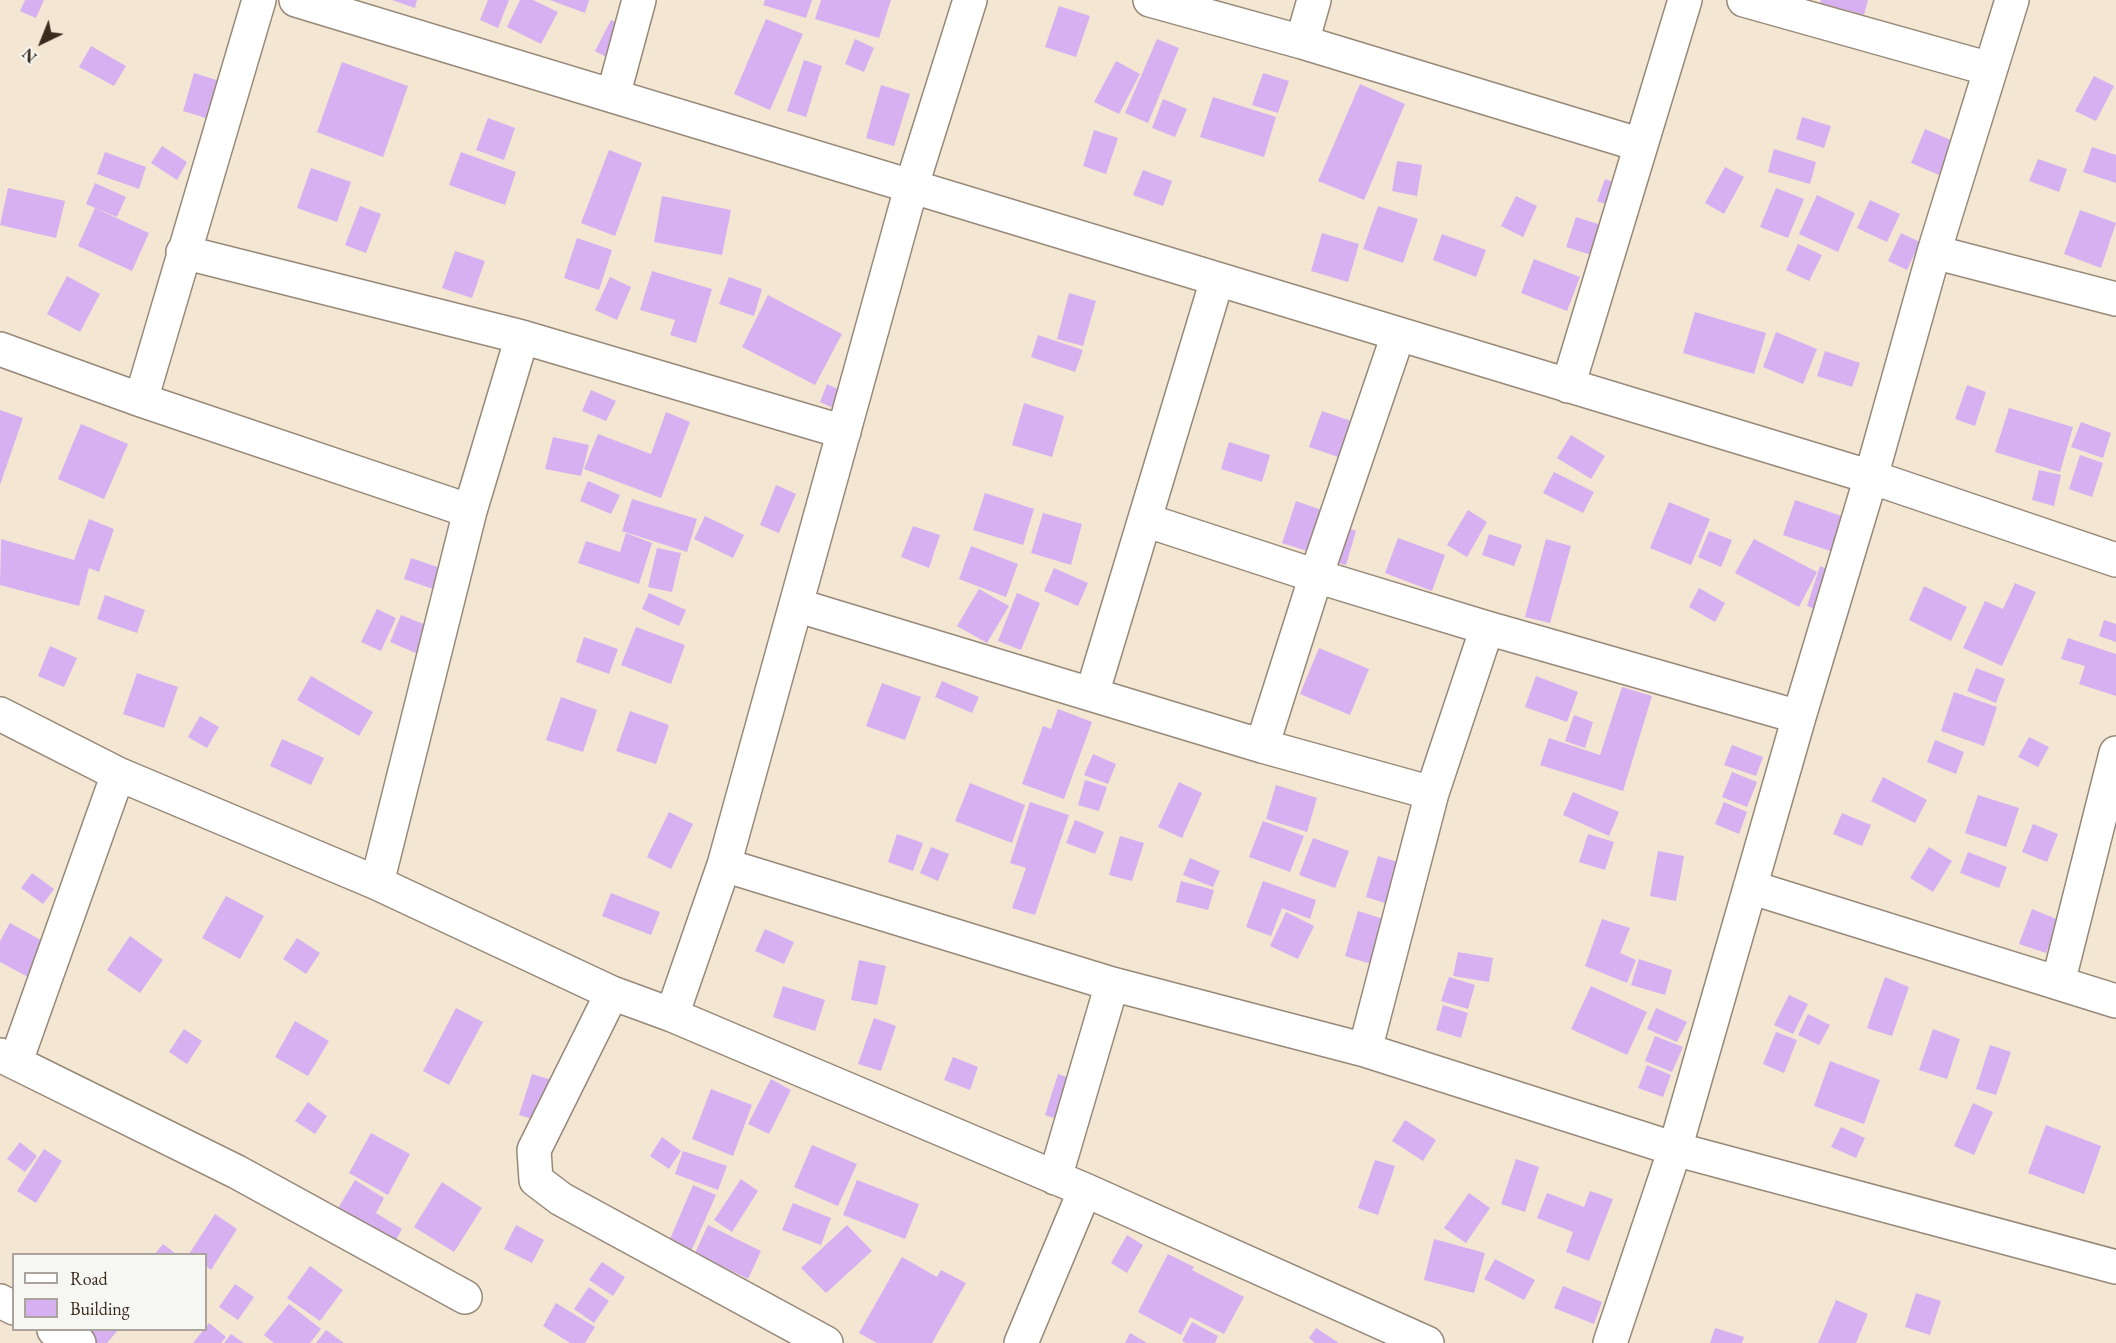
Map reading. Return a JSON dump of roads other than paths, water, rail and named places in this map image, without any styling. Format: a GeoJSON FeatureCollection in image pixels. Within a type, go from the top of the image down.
{"type":"FeatureCollection","features":[{"type":"Feature","properties":{"kind":"street"},"geometry":{"type":"LineString","coordinates":[[141,399],[259,0]]}},
{"type":"Feature","properties":{"kind":"street"},"geometry":{"type":"LineString","coordinates":[[296,0],[1871,477],[2116,560]]}},
{"type":"Feature","properties":{"kind":"street"},"geometry":{"type":"LineString","coordinates":[[614,96],[639,0]]}},
{"type":"Feature","properties":{"kind":"street"},"geometry":{"type":"LineString","coordinates":[[672,1015],[724,865],[911,188],[970,0]]}},
{"type":"Feature","properties":{"kind":"street"},"geometry":{"type":"LineString","coordinates":[[1150,0],[1302,42],[1641,145]]}},
{"type":"Feature","properties":{"kind":"street"},"geometry":{"type":"LineString","coordinates":[[1302,42],[1314,0]]}},
{"type":"Feature","properties":{"kind":"street"},"geometry":{"type":"LineString","coordinates":[[1568,386],[1685,0]]}},
{"type":"Feature","properties":{"kind":"street"},"geometry":{"type":"LineString","coordinates":[[1744,0],[1990,69]]}},
{"type":"Feature","properties":{"kind":"street"},"geometry":{"type":"LineString","coordinates":[[1610,1343],[1675,1149],[1798,717],[1871,477],[1934,252],[2012,0]]}},
{"type":"Feature","properties":{"kind":"street"},"geometry":{"type":"LineString","coordinates":[[183,252],[522,337],[844,432]]}},
{"type":"Feature","properties":{"kind":"street"},"geometry":{"type":"LineString","coordinates":[[1934,252],[2116,299]]}},
{"type":"Feature","properties":{"kind":"street"},"geometry":{"type":"LineString","coordinates":[[1092,694],[1217,280]]}},
{"type":"Feature","properties":{"kind":"street"},"geometry":{"type":"LineString","coordinates":[[1262,746],[1316,576],[1398,334]]}},
{"type":"Feature","properties":{"kind":"street"},"geometry":{"type":"LineString","coordinates":[[377,884],[470,511],[522,337]]}},
{"type":"Feature","properties":{"kind":"street"},"geometry":{"type":"LineString","coordinates":[[0,349],[470,511]]}},
{"type":"Feature","properties":{"kind":"street"},"geometry":{"type":"LineString","coordinates":[[1145,520],[1316,576],[1487,628],[1798,717]]}},
{"type":"Feature","properties":{"kind":"street"},"geometry":{"type":"LineString","coordinates":[[796,605],[1262,746],[1432,793]]}},
{"type":"Feature","properties":{"kind":"street"},"geometry":{"type":"LineString","coordinates":[[1365,1050],[1432,793],[1487,628]]}},
{"type":"Feature","properties":{"kind":"street"},"geometry":{"type":"LineString","coordinates":[[0,714],[118,774],[377,884],[612,993],[672,1015],[1070,1184],[1427,1343]]}},
{"type":"Feature","properties":{"kind":"street"},"geometry":{"type":"LineString","coordinates":[[2058,983],[2108,818],[2116,753]]}},
{"type":"Feature","properties":{"kind":"street"},"geometry":{"type":"LineString","coordinates":[[118,774],[8,1058],[237,1172],[465,1297]]}},
{"type":"Feature","properties":{"kind":"street"},"geometry":{"type":"LineString","coordinates":[[724,865],[1112,984],[1365,1050],[1675,1149],[2116,1267]]}},
{"type":"Feature","properties":{"kind":"street"},"geometry":{"type":"LineString","coordinates":[[1750,887],[2116,1001]]}},
{"type":"Feature","properties":{"kind":"street"},"geometry":{"type":"LineString","coordinates":[[1021,1343],[1070,1184],[1112,984]]}},
{"type":"Feature","properties":{"kind":"street"},"geometry":{"type":"LineString","coordinates":[[612,993],[534,1150],[536,1180],[561,1199],[826,1343]]}},
{"type":"Feature","properties":{"kind":"street"},"geometry":{"type":"LineString","coordinates":[[58,1331],[79,1343]]}}]}
